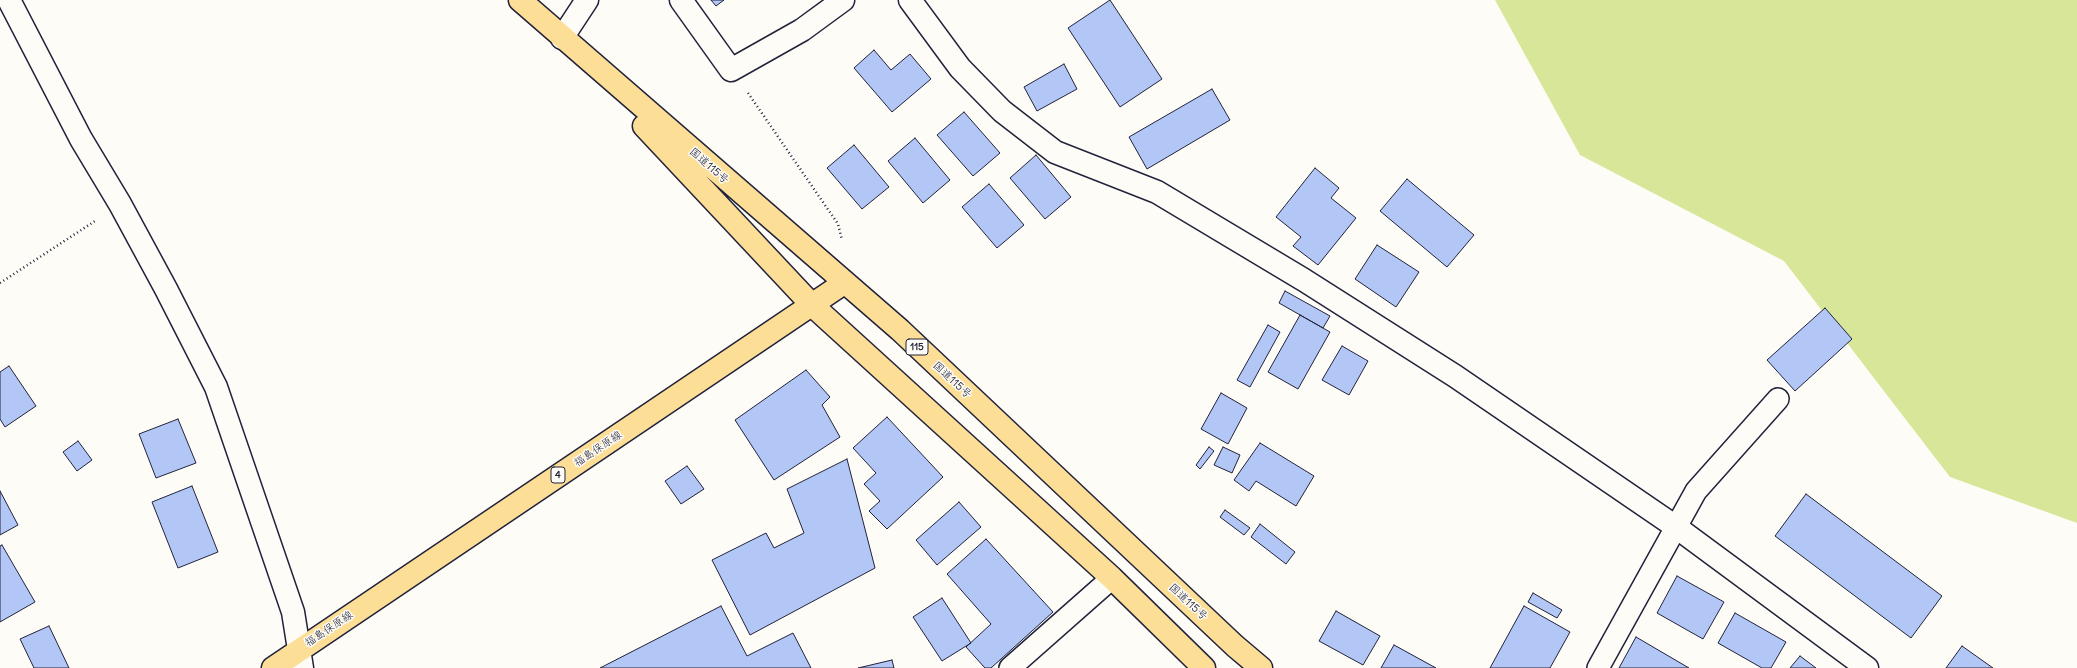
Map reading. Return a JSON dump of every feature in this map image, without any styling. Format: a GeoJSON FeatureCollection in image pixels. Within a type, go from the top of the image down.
{"type":"FeatureCollection","features":[{"type":"Feature","properties":{"kind":"main road","name":"国道115号"},"geometry":{"type":"LineString","coordinates":[[520,0],[844,284],[900,330],[1229,640],[1261,668]]}},
{"type":"Feature","properties":{"kind":"main road","name":"国道115号"},"geometry":{"type":"LineString","coordinates":[[562,38],[812,305],[1112,578],[1204,668]]}},
{"type":"Feature","properties":{"kind":"main road","name":"福島保原線"},"geometry":{"type":"LineString","coordinates":[[273,668],[301,658],[844,284]]}},
{"type":"Feature","properties":{"kind":"street"},"geometry":{"type":"LineString","coordinates":[[9,0],[82,139],[120,204],[216,387],[293,612],[301,658]]}},
{"type":"Feature","properties":{"kind":"street"},"geometry":{"type":"LineString","coordinates":[[562,38],[587,0]]}},
{"type":"Feature","properties":{"kind":"street"},"geometry":{"type":"LineString","coordinates":[[681,0],[731,70],[802,30],[843,0]]}},
{"type":"Feature","properties":{"kind":"street"},"geometry":{"type":"LineString","coordinates":[[910,0],[960,68],[1002,111],[1054,152],[1157,192],[1311,285],[1455,376],[1676,527],[1867,668]]}},
{"type":"Feature","properties":{"kind":"lane"},"geometry":{"type":"LineString","coordinates":[[1598,668],[1696,491],[1778,399]]}},
{"type":"Feature","properties":{"kind":"lane"},"geometry":{"type":"LineString","coordinates":[[1010,668],[1112,578]]}},
{"type":"Feature","properties":{"kind":"path"},"geometry":{"type":"LineString","coordinates":[[731,70],[838,224],[843,245]]}},
{"type":"Feature","properties":{"kind":"path"},"geometry":{"type":"LineString","coordinates":[[0,282],[120,204]]}},
{"type":"Feature","properties":{"kind":"green space"},"geometry":{"type":"Polygon","coordinates":[[[1495,0],[2077,0],[2077,523],[1950,477],[1784,261],[1580,155],[1495,0]]]}},
{"type":"Feature","properties":{"kind":"building"},"geometry":{"type":"Polygon","coordinates":[[[711,0],[724,0],[716,6],[711,0]]]}},
{"type":"Feature","properties":{"kind":"building"},"geometry":{"type":"Polygon","coordinates":[[[1110,0],[1162,79],[1120,107],[1068,28],[1110,0]]]}},
{"type":"Feature","properties":{"kind":"building"},"geometry":{"type":"Polygon","coordinates":[[[874,50],[891,70],[910,54],[931,79],[892,112],[854,68],[874,50]]]}},
{"type":"Feature","properties":{"kind":"building"},"geometry":{"type":"Polygon","coordinates":[[[1064,64],[1077,89],[1037,111],[1024,87],[1064,64]]]}},
{"type":"Feature","properties":{"kind":"building"},"geometry":{"type":"Polygon","coordinates":[[[1212,89],[1230,120],[1147,169],[1129,137],[1212,89]]]}},
{"type":"Feature","properties":{"kind":"building"},"geometry":{"type":"Polygon","coordinates":[[[964,112],[1000,153],[973,176],[937,135],[964,112]]]}},
{"type":"Feature","properties":{"kind":"building"},"geometry":{"type":"Polygon","coordinates":[[[915,138],[950,180],[923,203],[888,161],[915,138]]]}},
{"type":"Feature","properties":{"kind":"building"},"geometry":{"type":"Polygon","coordinates":[[[854,145],[889,187],[862,209],[827,168],[854,145]]]}},
{"type":"Feature","properties":{"kind":"building"},"geometry":{"type":"Polygon","coordinates":[[[1036,155],[1071,197],[1045,219],[1010,178],[1036,155]]]}},
{"type":"Feature","properties":{"kind":"building"},"geometry":{"type":"Polygon","coordinates":[[[1315,168],[1339,188],[1331,198],[1356,218],[1318,265],[1293,246],[1301,237],[1276,217],[1315,168]]]}},
{"type":"Feature","properties":{"kind":"building"},"geometry":{"type":"Polygon","coordinates":[[[1407,179],[1474,235],[1447,267],[1380,211],[1407,179]]]}},
{"type":"Feature","properties":{"kind":"building"},"geometry":{"type":"Polygon","coordinates":[[[989,184],[1024,225],[997,248],[962,207],[989,184]]]}},
{"type":"Feature","properties":{"kind":"building"},"geometry":{"type":"Polygon","coordinates":[[[1377,245],[1419,272],[1396,307],[1355,279],[1377,245]]]}},
{"type":"Feature","properties":{"kind":"building"},"geometry":{"type":"Polygon","coordinates":[[[1285,291],[1330,316],[1323,328],[1279,303],[1285,291]]]}},
{"type":"Feature","properties":{"kind":"building"},"geometry":{"type":"Polygon","coordinates":[[[1825,308],[1852,339],[1795,391],[1767,360],[1825,308]]]}},
{"type":"Feature","properties":{"kind":"building"},"geometry":{"type":"Polygon","coordinates":[[[1300,315],[1330,332],[1298,389],[1268,372],[1300,315]]]}},
{"type":"Feature","properties":{"kind":"building"},"geometry":{"type":"Polygon","coordinates":[[[1268,325],[1280,332],[1250,387],[1237,380],[1268,325]]]}},
{"type":"Feature","properties":{"kind":"building"},"geometry":{"type":"Polygon","coordinates":[[[1342,346],[1368,361],[1349,395],[1322,380],[1342,346]]]}},
{"type":"Feature","properties":{"kind":"building"},"geometry":{"type":"Polygon","coordinates":[[[9,366],[36,406],[5,427],[0,419],[0,372],[9,366]]]}},
{"type":"Feature","properties":{"kind":"building"},"geometry":{"type":"Polygon","coordinates":[[[806,370],[830,397],[822,405],[840,437],[774,480],[735,420],[806,370]]]}},
{"type":"Feature","properties":{"kind":"building"},"geometry":{"type":"Polygon","coordinates":[[[1221,393],[1247,408],[1228,444],[1201,429],[1221,393]]]}},
{"type":"Feature","properties":{"kind":"building"},"geometry":{"type":"Polygon","coordinates":[[[887,417],[943,477],[887,529],[869,511],[880,501],[864,484],[876,473],[853,448],[887,417]]]}},
{"type":"Feature","properties":{"kind":"building"},"geometry":{"type":"Polygon","coordinates":[[[178,419],[196,463],[156,478],[139,434],[178,419]]]}},
{"type":"Feature","properties":{"kind":"building"},"geometry":{"type":"Polygon","coordinates":[[[78,441],[92,460],[77,471],[63,452],[78,441]]]}},
{"type":"Feature","properties":{"kind":"building"},"geometry":{"type":"Polygon","coordinates":[[[1260,443],[1314,476],[1296,506],[1256,481],[1249,491],[1234,480],[1260,443]]]}},
{"type":"Feature","properties":{"kind":"building"},"geometry":{"type":"Polygon","coordinates":[[[1209,447],[1214,451],[1200,469],[1196,465],[1209,447]]]}},
{"type":"Feature","properties":{"kind":"building"},"geometry":{"type":"Polygon","coordinates":[[[1223,447],[1240,455],[1232,473],[1214,465],[1223,447]]]}},
{"type":"Feature","properties":{"kind":"building"},"geometry":{"type":"Polygon","coordinates":[[[847,459],[875,568],[750,635],[712,560],[766,533],[774,548],[804,533],[787,489],[847,459]]]}},
{"type":"Feature","properties":{"kind":"building"},"geometry":{"type":"Polygon","coordinates":[[[687,466],[704,489],[681,504],[665,481],[687,466]]]}},
{"type":"Feature","properties":{"kind":"building"},"geometry":{"type":"Polygon","coordinates":[[[192,486],[218,552],[178,568],[152,502],[192,486]]]}},
{"type":"Feature","properties":{"kind":"building"},"geometry":{"type":"Polygon","coordinates":[[[0,491],[18,525],[0,535],[0,491]]]}},
{"type":"Feature","properties":{"kind":"building"},"geometry":{"type":"Polygon","coordinates":[[[1806,494],[1942,596],[1911,638],[1775,536],[1806,494]]]}},
{"type":"Feature","properties":{"kind":"building"},"geometry":{"type":"Polygon","coordinates":[[[959,502],[981,527],[937,565],[916,540],[959,502]]]}},
{"type":"Feature","properties":{"kind":"building"},"geometry":{"type":"Polygon","coordinates":[[[1225,510],[1250,528],[1244,535],[1220,517],[1225,510]]]}},
{"type":"Feature","properties":{"kind":"building"},"geometry":{"type":"Polygon","coordinates":[[[1260,524],[1295,552],[1286,564],[1251,537],[1260,524]]]}},
{"type":"Feature","properties":{"kind":"building"},"geometry":{"type":"Polygon","coordinates":[[[986,539],[1053,612],[991,668],[985,668],[966,647],[991,624],[947,574],[986,539]]]}},
{"type":"Feature","properties":{"kind":"building"},"geometry":{"type":"Polygon","coordinates":[[[2,545],[35,602],[0,622],[0,546],[2,545]]]}},
{"type":"Feature","properties":{"kind":"building"},"geometry":{"type":"Polygon","coordinates":[[[1677,576],[1724,602],[1703,639],[1657,613],[1677,576]]]}},
{"type":"Feature","properties":{"kind":"building"},"geometry":{"type":"Polygon","coordinates":[[[1533,593],[1562,610],[1557,618],[1528,602],[1533,593]]]}},
{"type":"Feature","properties":{"kind":"building"},"geometry":{"type":"Polygon","coordinates":[[[942,598],[971,643],[942,661],[913,617],[942,598]]]}},
{"type":"Feature","properties":{"kind":"building"},"geometry":{"type":"Polygon","coordinates":[[[721,606],[747,656],[793,633],[811,668],[600,668],[721,606]]]}},
{"type":"Feature","properties":{"kind":"building"},"geometry":{"type":"Polygon","coordinates":[[[1524,606],[1570,632],[1550,668],[1490,668],[1524,606]]]}},
{"type":"Feature","properties":{"kind":"building"},"geometry":{"type":"Polygon","coordinates":[[[1336,611],[1380,636],[1363,665],[1319,641],[1336,611]]]}},
{"type":"Feature","properties":{"kind":"building"},"geometry":{"type":"Polygon","coordinates":[[[1735,613],[1786,642],[1771,668],[1762,668],[1718,643],[1735,613]]]}},
{"type":"Feature","properties":{"kind":"building"},"geometry":{"type":"Polygon","coordinates":[[[49,626],[69,668],[34,668],[20,639],[49,626]]]}},
{"type":"Feature","properties":{"kind":"building"},"geometry":{"type":"Polygon","coordinates":[[[1636,637],[1689,668],[1619,668],[1636,637]]]}},
{"type":"Feature","properties":{"kind":"building"},"geometry":{"type":"Polygon","coordinates":[[[1394,645],[1436,668],[1381,668],[1394,645]]]}},
{"type":"Feature","properties":{"kind":"building"},"geometry":{"type":"Polygon","coordinates":[[[1962,646],[1993,668],[1946,668],[1962,646]]]}},
{"type":"Feature","properties":{"kind":"building"},"geometry":{"type":"Polygon","coordinates":[[[1800,656],[1816,668],[1790,668],[1800,656]]]}},
{"type":"Feature","properties":{"kind":"building"},"geometry":{"type":"Polygon","coordinates":[[[892,660],[894,668],[858,668],[892,660]]]}}]}
